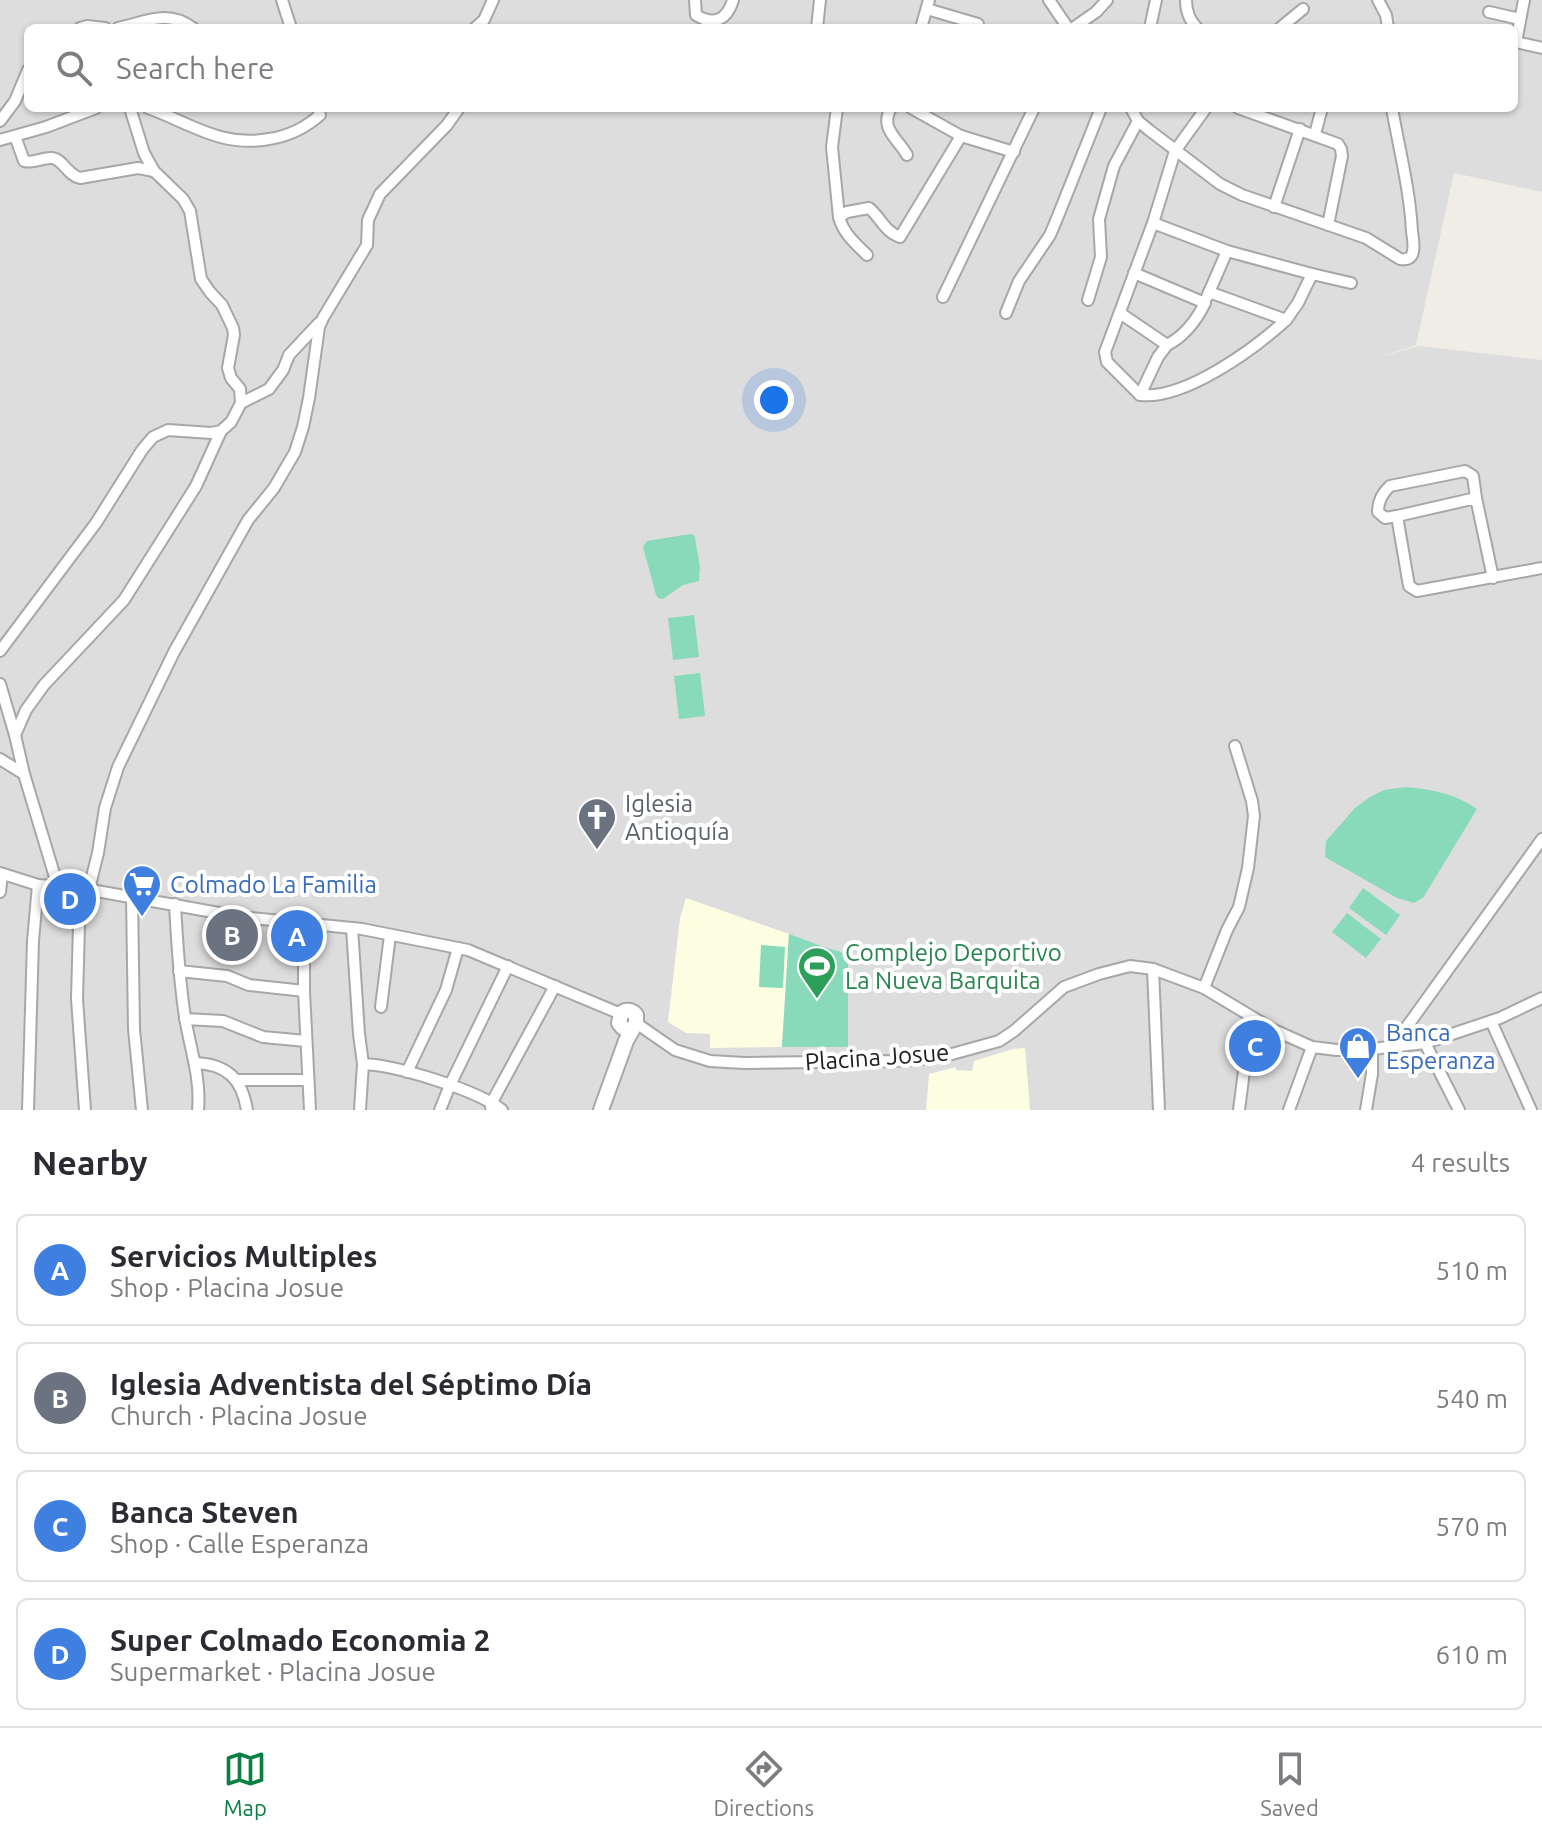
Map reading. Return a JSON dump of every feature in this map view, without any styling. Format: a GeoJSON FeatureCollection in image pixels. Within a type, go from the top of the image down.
{"type":"FeatureCollection","features":[{"type":"Feature","properties":{"kind":"street"},"geometry":{"type":"LineString","coordinates":[[282,0],[290,24]]}},
{"type":"Feature","properties":{"kind":"street"},"geometry":{"type":"LineString","coordinates":[[481,24],[493,0]]}},
{"type":"Feature","properties":{"kind":"street"},"geometry":{"type":"LineString","coordinates":[[695,0],[696,15],[704,21],[726,17],[733,0]]}},
{"type":"Feature","properties":{"kind":"street"},"geometry":{"type":"LineString","coordinates":[[1049,0],[1068,24]]}},
{"type":"Feature","properties":{"kind":"street"},"geometry":{"type":"LineString","coordinates":[[1077,24],[1096,12],[1107,0]]}},
{"type":"Feature","properties":{"kind":"street"},"geometry":{"type":"LineString","coordinates":[[1151,24],[1156,0]]}},
{"type":"Feature","properties":{"kind":"street"},"geometry":{"type":"LineString","coordinates":[[1186,0],[1186,9],[1193,24]]}},
{"type":"Feature","properties":{"kind":"street"},"geometry":{"type":"LineString","coordinates":[[1378,0],[1387,24]]}},
{"type":"Feature","properties":{"kind":"street"},"geometry":{"type":"LineString","coordinates":[[1518,30],[1524,0]]}},
{"type":"Feature","properties":{"kind":"street"},"geometry":{"type":"LineString","coordinates":[[818,24],[824,1]]}},
{"type":"Feature","properties":{"kind":"street"},"geometry":{"type":"LineString","coordinates":[[922,24],[928,4],[978,24]]}},
{"type":"Feature","properties":{"kind":"street"},"geometry":{"type":"LineString","coordinates":[[1285,24],[1303,9]]}},
{"type":"Feature","properties":{"kind":"street"},"geometry":{"type":"LineString","coordinates":[[1489,12],[1520,19]]}},
{"type":"Feature","properties":{"kind":"street"},"geometry":{"type":"LineString","coordinates":[[133,24],[160,17],[174,18],[187,24]]}},
{"type":"Feature","properties":{"kind":"street"},"geometry":{"type":"LineString","coordinates":[[1518,42],[1542,48]]}},
{"type":"Feature","properties":{"kind":"street"},"geometry":{"type":"LineString","coordinates":[[0,121],[15,101],[24,80]]}},
{"type":"Feature","properties":{"kind":"street"},"geometry":{"type":"LineString","coordinates":[[0,140],[85,112]]}},
{"type":"Feature","properties":{"kind":"street"},"geometry":{"type":"LineString","coordinates":[[15,735],[26,710],[44,685],[124,600],[196,486],[221,431],[231,422],[241,403],[240,389],[228,368],[233,328],[222,305],[201,279],[190,211],[183,199],[154,171],[144,153],[131,112]]}},
{"type":"Feature","properties":{"kind":"street"},"geometry":{"type":"LineString","coordinates":[[158,112],[239,142],[285,137],[307,126],[320,112]]}},
{"type":"Feature","properties":{"kind":"street"},"geometry":{"type":"LineString","coordinates":[[241,403],[269,389],[283,370],[289,355],[323,318],[367,245],[368,220],[380,194],[456,112]]}},
{"type":"Feature","properties":{"kind":"street"},"geometry":{"type":"LineString","coordinates":[[836,112],[832,147],[839,217],[847,235],[867,255]]}},
{"type":"Feature","properties":{"kind":"street"},"geometry":{"type":"LineString","coordinates":[[889,112],[887,125],[892,137],[907,155]]}},
{"type":"Feature","properties":{"kind":"street"},"geometry":{"type":"LineString","coordinates":[[918,112],[961,136],[1014,152]]}},
{"type":"Feature","properties":{"kind":"street"},"geometry":{"type":"LineString","coordinates":[[943,297],[1032,112]]}},
{"type":"Feature","properties":{"kind":"street"},"geometry":{"type":"LineString","coordinates":[[1006,313],[1019,281],[1050,235],[1099,112]]}},
{"type":"Feature","properties":{"kind":"street"},"geometry":{"type":"LineString","coordinates":[[1133,112],[1138,121],[1220,184],[1274,207],[1366,238],[1405,260],[1413,252],[1409,195],[1393,112]]}},
{"type":"Feature","properties":{"kind":"street"},"geometry":{"type":"LineString","coordinates":[[1203,112],[1175,151],[1153,223],[1105,352],[1107,362],[1140,395],[1168,394],[1210,374],[1260,344],[1286,320],[1312,274]]}},
{"type":"Feature","properties":{"kind":"street"},"geometry":{"type":"LineString","coordinates":[[1315,134],[1321,112]]}},
{"type":"Feature","properties":{"kind":"street"},"geometry":{"type":"LineString","coordinates":[[1269,113],[1338,144],[1342,156],[1328,225]]}},
{"type":"Feature","properties":{"kind":"street"},"geometry":{"type":"LineString","coordinates":[[1088,300],[1101,257],[1099,219],[1114,166],[1138,121]]}},
{"type":"Feature","properties":{"kind":"street"},"geometry":{"type":"LineString","coordinates":[[1274,207],[1300,129]]}},
{"type":"Feature","properties":{"kind":"street"},"geometry":{"type":"LineString","coordinates":[[15,136],[24,161],[32,163],[52,158],[72,176],[80,178],[138,168],[154,171]]}},
{"type":"Feature","properties":{"kind":"street"},"geometry":{"type":"LineString","coordinates":[[839,217],[847,212],[869,208],[891,234],[900,237],[961,136]]}},
{"type":"Feature","properties":{"kind":"street"},"geometry":{"type":"LineString","coordinates":[[1153,223],[1227,251],[1351,283]]}},
{"type":"Feature","properties":{"kind":"street"},"geometry":{"type":"LineString","coordinates":[[1140,395],[1158,357],[1196,320],[1227,251]]}},
{"type":"Feature","properties":{"kind":"street"},"geometry":{"type":"LineString","coordinates":[[1134,273],[1286,320]]}},
{"type":"Feature","properties":{"kind":"street"},"geometry":{"type":"LineString","coordinates":[[1120,313],[1167,345]]}},
{"type":"Feature","properties":{"kind":"street"},"geometry":{"type":"LineString","coordinates":[[85,1110],[77,999],[84,889],[98,853],[105,808],[118,767],[174,652],[248,520],[274,488],[295,452],[303,427],[317,337],[323,318]]}},
{"type":"Feature","properties":{"kind":"street"},"geometry":{"type":"LineString","coordinates":[[0,651],[96,523],[153,437],[168,430],[221,431]]}},
{"type":"Feature","properties":{"kind":"street"},"geometry":{"type":"LineString","coordinates":[[1476,498],[1385,518],[1378,512],[1378,503],[1390,486],[1465,471],[1473,476],[1493,578]]}},
{"type":"Feature","properties":{"kind":"street"},"geometry":{"type":"LineString","coordinates":[[1397,516],[1411,589],[1421,591],[1542,568]]}},
{"type":"Feature","properties":{"kind":"street"},"geometry":{"type":"LineString","coordinates":[[0,684],[58,887]]}},
{"type":"Feature","properties":{"kind":"street"},"geometry":{"type":"LineString","coordinates":[[1204,988],[1239,907],[1248,868],[1254,816],[1235,746]]}},
{"type":"Feature","properties":{"kind":"street"},"geometry":{"type":"LineString","coordinates":[[0,759],[24,774]]}},
{"type":"Feature","properties":{"kind":"street"},"geometry":{"type":"LineString","coordinates":[[1393,1046],[1542,839]]}},
{"type":"Feature","properties":{"kind":"street"},"geometry":{"type":"LineString","coordinates":[[0,892],[1,873]]}},
{"type":"Feature","properties":{"kind":"street","name":"Placina Josue"},"geometry":{"type":"LineString","coordinates":[[1,873],[38,885],[84,889],[241,917],[352,928],[458,948],[555,986],[675,1050],[710,1061],[920,1059],[952,1054],[999,1041],[1064,987],[1130,966],[1153,969],[1204,988],[1274,1030],[1312,1047],[1337,1050],[1425,1043],[1491,1021],[1542,998]]}},
{"type":"Feature","properties":{"kind":"street"},"geometry":{"type":"LineString","coordinates":[[28,1110],[33,941],[38,885]]}},
{"type":"Feature","properties":{"kind":"street"},"geometry":{"type":"LineString","coordinates":[[132,897],[134,1029],[142,1110]]}},
{"type":"Feature","properties":{"kind":"street"},"geometry":{"type":"LineString","coordinates":[[175,904],[179,971],[195,1063],[198,1110]]}},
{"type":"Feature","properties":{"kind":"street"},"geometry":{"type":"LineString","coordinates":[[304,923],[310,1110]]}},
{"type":"Feature","properties":{"kind":"street"},"geometry":{"type":"LineString","coordinates":[[352,928],[363,1064],[360,1110]]}},
{"type":"Feature","properties":{"kind":"street"},"geometry":{"type":"LineString","coordinates":[[381,1007],[390,935]]}},
{"type":"Feature","properties":{"kind":"street"},"geometry":{"type":"LineString","coordinates":[[407,1072],[446,990],[458,948]]}},
{"type":"Feature","properties":{"kind":"street"},"geometry":{"type":"LineString","coordinates":[[440,1110],[508,966]]}},
{"type":"Feature","properties":{"kind":"street"},"geometry":{"type":"LineString","coordinates":[[1153,969],[1159,1110]]}},
{"type":"Feature","properties":{"kind":"street"},"geometry":{"type":"LineString","coordinates":[[179,971],[227,976],[249,985],[304,991]]}},
{"type":"Feature","properties":{"kind":"street"},"geometry":{"type":"LineString","coordinates":[[491,1106],[555,986]]}},
{"type":"Feature","properties":{"kind":"street"},"geometry":{"type":"LineString","coordinates":[[1239,1110],[1251,1017]]}},
{"type":"Feature","properties":{"kind":"street"},"geometry":{"type":"LineString","coordinates":[[185,1019],[223,1021],[263,1037],[306,1041]]}},
{"type":"Feature","properties":{"kind":"street"},"geometry":{"type":"LineString","coordinates":[[1491,1021],[1531,1110]]}},
{"type":"Feature","properties":{"kind":"street"},"geometry":{"type":"LineString","coordinates":[[591,1110],[628,1023]]}},
{"type":"Feature","properties":{"kind":"street"},"geometry":{"type":"LineString","coordinates":[[601,1110],[628,1023]]}},
{"type":"Feature","properties":{"kind":"street"},"geometry":{"type":"LineString","coordinates":[[1425,1043],[1459,1110]]}},
{"type":"Feature","properties":{"kind":"street"},"geometry":{"type":"LineString","coordinates":[[1289,1110],[1312,1047]]}},
{"type":"Feature","properties":{"kind":"street"},"geometry":{"type":"LineString","coordinates":[[1366,1110],[1372,1074],[1372,1049]]}},
{"type":"Feature","properties":{"kind":"street"},"geometry":{"type":"LineString","coordinates":[[195,1063],[209,1063],[237,1080],[247,1110]]}},
{"type":"Feature","properties":{"kind":"street"},"geometry":{"type":"LineString","coordinates":[[363,1064],[407,1072],[450,1085],[502,1110]]}},
{"type":"Feature","properties":{"kind":"street"},"geometry":{"type":"LineString","coordinates":[[237,1080],[308,1080]]}},
{"type":"Feature","properties":{"kind":"shaded area"},"geometry":{"type":"Polygon","coordinates":[[[0,0],[1542,0],[1542,192],[1454,173],[1416,345],[1375,359],[1418,346],[1542,360],[1542,1110],[0,1110],[0,0]]]}},
{"type":"Feature","properties":{"kind":"shaded area"},"geometry":{"type":"Polygon","coordinates":[[[686,898],[789,934],[782,1047],[710,1048],[710,1034],[686,1033],[668,1022],[680,918],[686,898]]]}},
{"type":"Feature","properties":{"kind":"shaded area"},"geometry":{"type":"Polygon","coordinates":[[[1025,1048],[1030,1110],[926,1110],[929,1074],[956,1067],[956,1070],[972,1071],[974,1061],[1025,1048]]]}},
{"type":"Feature","properties":{"kind":"green space"},"geometry":{"type":"Polygon","coordinates":[[[690,534],[695,538],[699,581],[683,585],[663,599],[658,598],[643,547],[647,541],[690,534]]]}},
{"type":"Feature","properties":{"kind":"green space"},"geometry":{"type":"Polygon","coordinates":[[[694,615],[699,657],[673,660],[668,618],[694,615]]]}},
{"type":"Feature","properties":{"kind":"green space"},"geometry":{"type":"Polygon","coordinates":[[[700,673],[705,716],[679,719],[674,676],[700,673]]]}},
{"type":"Feature","properties":{"kind":"green space"},"geometry":{"type":"Polygon","coordinates":[[[1406,787],[1443,793],[1477,809],[1423,898],[1414,903],[1397,898],[1325,857],[1326,841],[1355,808],[1384,790],[1406,787]]]}},
{"type":"Feature","properties":{"kind":"green space"},"geometry":{"type":"Polygon","coordinates":[[[1363,888],[1400,915],[1386,935],[1349,908],[1363,888]]]}},
{"type":"Feature","properties":{"kind":"green space"},"geometry":{"type":"Polygon","coordinates":[[[1347,913],[1381,939],[1366,958],[1332,932],[1347,913]]]}},
{"type":"Feature","properties":{"kind":"green space","name":"Complejo Deportivo La Nueva Barquita"},"geometry":{"type":"Polygon","coordinates":[[[789,934],[848,954],[848,1047],[782,1047],[789,934]]]}},
{"type":"Feature","properties":{"kind":"green space"},"geometry":{"type":"Polygon","coordinates":[[[761,945],[785,947],[783,988],[759,987],[761,945]]]}},
{"type":"Feature","properties":{"kind":"place","name":"Iglesia Antioquía"},"geometry":{"type":"Point","coordinates":[597,851]}},
{"type":"Feature","properties":{"kind":"place","name":"Super Colmado Economia 2"},"geometry":{"type":"Point","coordinates":[70,899]}},
{"type":"Feature","properties":{"kind":"place","name":"Colmado La Familia"},"geometry":{"type":"Point","coordinates":[142,918]}},
{"type":"Feature","properties":{"kind":"place","name":"Iglesia Adventista del Séptimo Día"},"geometry":{"type":"Point","coordinates":[232,935]}},
{"type":"Feature","properties":{"kind":"place","name":"Servicios Multiples"},"geometry":{"type":"Point","coordinates":[297,936]}},
{"type":"Feature","properties":{"kind":"place","name":"Complejo Deportivo La Nueva Barquita"},"geometry":{"type":"Point","coordinates":[817,1000]}},
{"type":"Feature","properties":{"kind":"place","name":"Banca Steven"},"geometry":{"type":"Point","coordinates":[1255,1046]}},
{"type":"Feature","properties":{"kind":"place","name":"Banca Esperanza"},"geometry":{"type":"Point","coordinates":[1358,1080]}}]}
